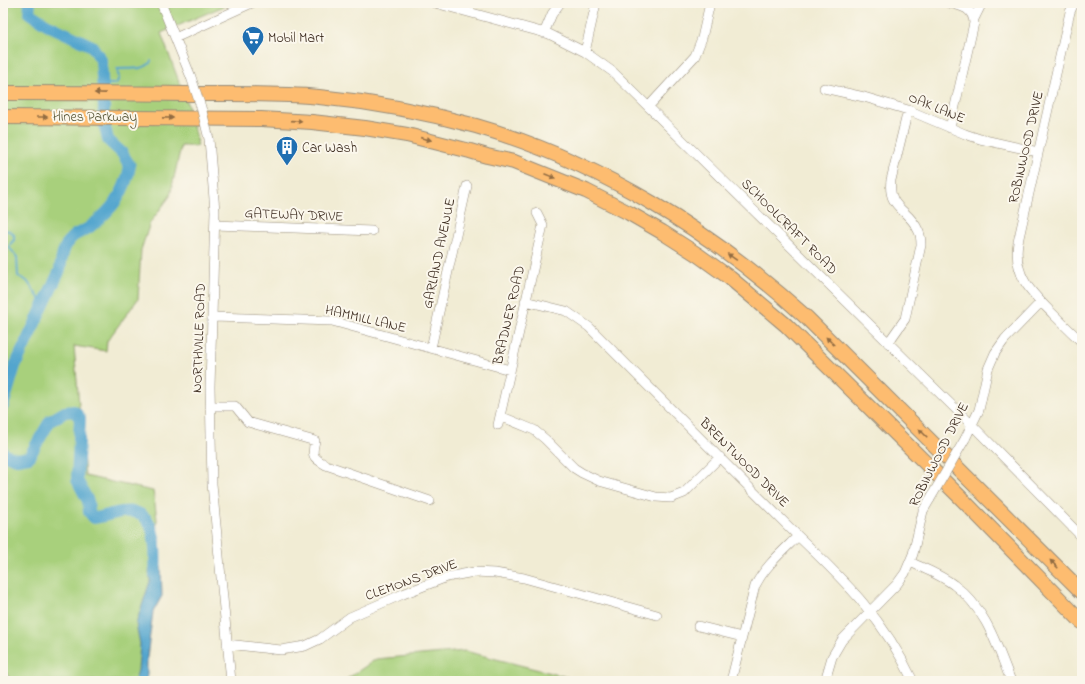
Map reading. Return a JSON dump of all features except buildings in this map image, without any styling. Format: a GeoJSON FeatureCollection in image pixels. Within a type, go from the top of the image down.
{"type":"FeatureCollection","features":[{"type":"Feature","properties":{"kind":"highway"},"geometry":{"type":"LineString","coordinates":[[3,93],[279,94],[318,97],[389,106],[476,126],[535,146],[575,163],[651,203],[685,223],[750,269],[787,300],[807,318],[1082,592]]}},
{"type":"Feature","properties":{"kind":"highway"},"geometry":{"type":"LineString","coordinates":[[3,117],[293,120],[365,128],[393,132],[437,142],[514,162],[586,191],[629,213],[698,255],[730,278],[786,325],[1082,622]]}},
{"type":"Feature","properties":{"kind":"street","name":"NORTHVILLE ROAD"},"geometry":{"type":"LineString","coordinates":[[161,3],[191,76],[201,107],[209,139],[213,175],[215,225],[210,406],[212,484],[231,681]]}},
{"type":"Feature","properties":{"kind":"street"},"geometry":{"type":"LineString","coordinates":[[176,38],[252,3]]}},
{"type":"Feature","properties":{"kind":"street","name":"SCHOOLCRAFT ROAD"},"geometry":{"type":"LineString","coordinates":[[435,3],[561,39],[585,52],[613,72],[972,426],[1082,537]]}},
{"type":"Feature","properties":{"kind":"street"},"geometry":{"type":"LineString","coordinates":[[544,33],[552,14],[560,3]]}},
{"type":"Feature","properties":{"kind":"street"},"geometry":{"type":"LineString","coordinates":[[585,52],[596,3]]}},
{"type":"Feature","properties":{"kind":"street"},"geometry":{"type":"LineString","coordinates":[[649,106],[695,56],[700,44],[710,3]]}},
{"type":"Feature","properties":{"kind":"street"},"geometry":{"type":"LineString","coordinates":[[954,3],[968,9],[974,19]]}},
{"type":"Feature","properties":{"kind":"street","name":"ROBINWOOD DRIVE"},"geometry":{"type":"LineString","coordinates":[[825,681],[835,650],[842,640],[897,584],[910,562],[921,518],[930,499],[972,426],[979,410],[988,369],[995,353],[1005,339],[1041,302],[1023,280],[1019,269],[1017,255],[1018,242],[1070,12],[1074,3]]}},
{"type":"Feature","properties":{"kind":"street"},"geometry":{"type":"LineString","coordinates":[[950,128],[974,19],[980,5]]}},
{"type":"Feature","properties":{"kind":"street","name":"OAK LANE"},"geometry":{"type":"LineString","coordinates":[[824,88],[864,97],[908,110],[980,139],[1038,152]]}},
{"type":"Feature","properties":{"kind":"street"},"geometry":{"type":"LineString","coordinates":[[888,343],[905,319],[921,245],[921,237],[918,229],[896,205],[891,189],[891,180],[908,110]]}},
{"type":"Feature","properties":{"kind":"street","name":"GARLAND AVENUE"},"geometry":{"type":"LineString","coordinates":[[431,348],[467,186]]}},
{"type":"Feature","properties":{"kind":"street","name":"BRADNER ROAD"},"geometry":{"type":"LineString","coordinates":[[537,213],[543,225],[499,421],[534,430],[574,468],[592,478],[656,497],[670,498],[684,493],[720,457]]}},
{"type":"Feature","properties":{"kind":"street","name":"GATEWAY DRIVE"},"geometry":{"type":"LineString","coordinates":[[215,225],[372,231]]}},
{"type":"Feature","properties":{"kind":"street","name":"BRENTWOOD DRIVE"},"geometry":{"type":"LineString","coordinates":[[525,301],[559,309],[572,314],[581,320],[837,573],[871,611],[894,644],[913,681]]}},
{"type":"Feature","properties":{"kind":"street"},"geometry":{"type":"LineString","coordinates":[[1041,302],[1082,342]]}},
{"type":"Feature","properties":{"kind":"street","name":"HAMMILL LANE"},"geometry":{"type":"LineString","coordinates":[[213,317],[332,321],[510,370]]}},
{"type":"Feature","properties":{"kind":"street"},"geometry":{"type":"LineString","coordinates":[[210,406],[235,406],[248,422],[315,441],[312,452],[314,456],[326,465],[430,501]]}},
{"type":"Feature","properties":{"kind":"street"},"geometry":{"type":"LineString","coordinates":[[731,681],[753,592],[758,580],[767,567],[798,536]]}},
{"type":"Feature","properties":{"kind":"street"},"geometry":{"type":"LineString","coordinates":[[910,562],[949,581],[961,590],[975,605],[989,626],[1012,681]]}},
{"type":"Feature","properties":{"kind":"street","name":"CLEMONS DRIVE"},"geometry":{"type":"LineString","coordinates":[[227,644],[281,650],[305,646],[320,639],[350,617],[403,594],[447,578],[474,572],[495,573],[524,578],[657,615]]}},
{"type":"Feature","properties":{"kind":"street"},"geometry":{"type":"LineString","coordinates":[[698,626],[742,636]]}},
{"type":"Feature","properties":{"kind":"street"},"geometry":{"type":"LineString","coordinates":[[3,674],[7,681]]}},
{"type":"Feature","properties":{"kind":"green space","name":"Hines Parkway"},"geometry":{"type":"Polygon","coordinates":[[[3,3],[231,3],[161,33],[188,106],[198,146],[181,146],[170,196],[150,223],[141,250],[138,299],[107,341],[106,351],[74,346],[85,476],[153,491],[157,519],[145,681],[3,681],[3,3]]]}},
{"type":"Feature","properties":{"kind":"green space"},"geometry":{"type":"Polygon","coordinates":[[[465,651],[582,681],[344,681],[376,659],[465,651]]]}},
{"type":"Feature","properties":{"kind":"water"},"geometry":{"type":"Polygon","coordinates":[[[155,559],[161,567],[162,596],[153,612],[147,657],[147,681],[135,681],[138,670],[140,644],[136,624],[150,581],[149,571],[155,559]]]}},
{"type":"Feature","properties":{"kind":"waterway"},"geometry":{"type":"LineString","coordinates":[[3,406],[15,366],[60,270],[62,256],[68,242],[75,235],[99,220],[112,207],[125,184],[130,166],[122,153],[108,140],[103,119],[104,108],[101,60],[92,46],[48,25],[29,13],[30,3]]}},
{"type":"Feature","properties":{"kind":"waterway"},"geometry":{"type":"LineString","coordinates":[[102,84],[116,84],[119,78],[117,69],[141,68],[149,64],[151,61]]}},
{"type":"Feature","properties":{"kind":"waterway"},"geometry":{"type":"LineString","coordinates":[[3,230],[10,231],[14,235],[14,240],[9,247],[17,257],[18,276],[27,281],[44,305]]}},
{"type":"Feature","properties":{"kind":"waterway"},"geometry":{"type":"LineString","coordinates":[[3,452],[5,455],[17,459],[29,457],[50,421],[65,412],[74,411],[80,418],[77,480],[88,501],[89,512],[94,518],[122,512],[134,512],[143,516],[149,523],[153,532],[155,543],[155,575]]}},
{"type":"Feature","properties":{"kind":"place","name":"Mobil Mart"},"geometry":{"type":"Point","coordinates":[253,56]}},
{"type":"Feature","properties":{"kind":"place","name":"Car Wash"},"geometry":{"type":"Point","coordinates":[287,166]}}]}
